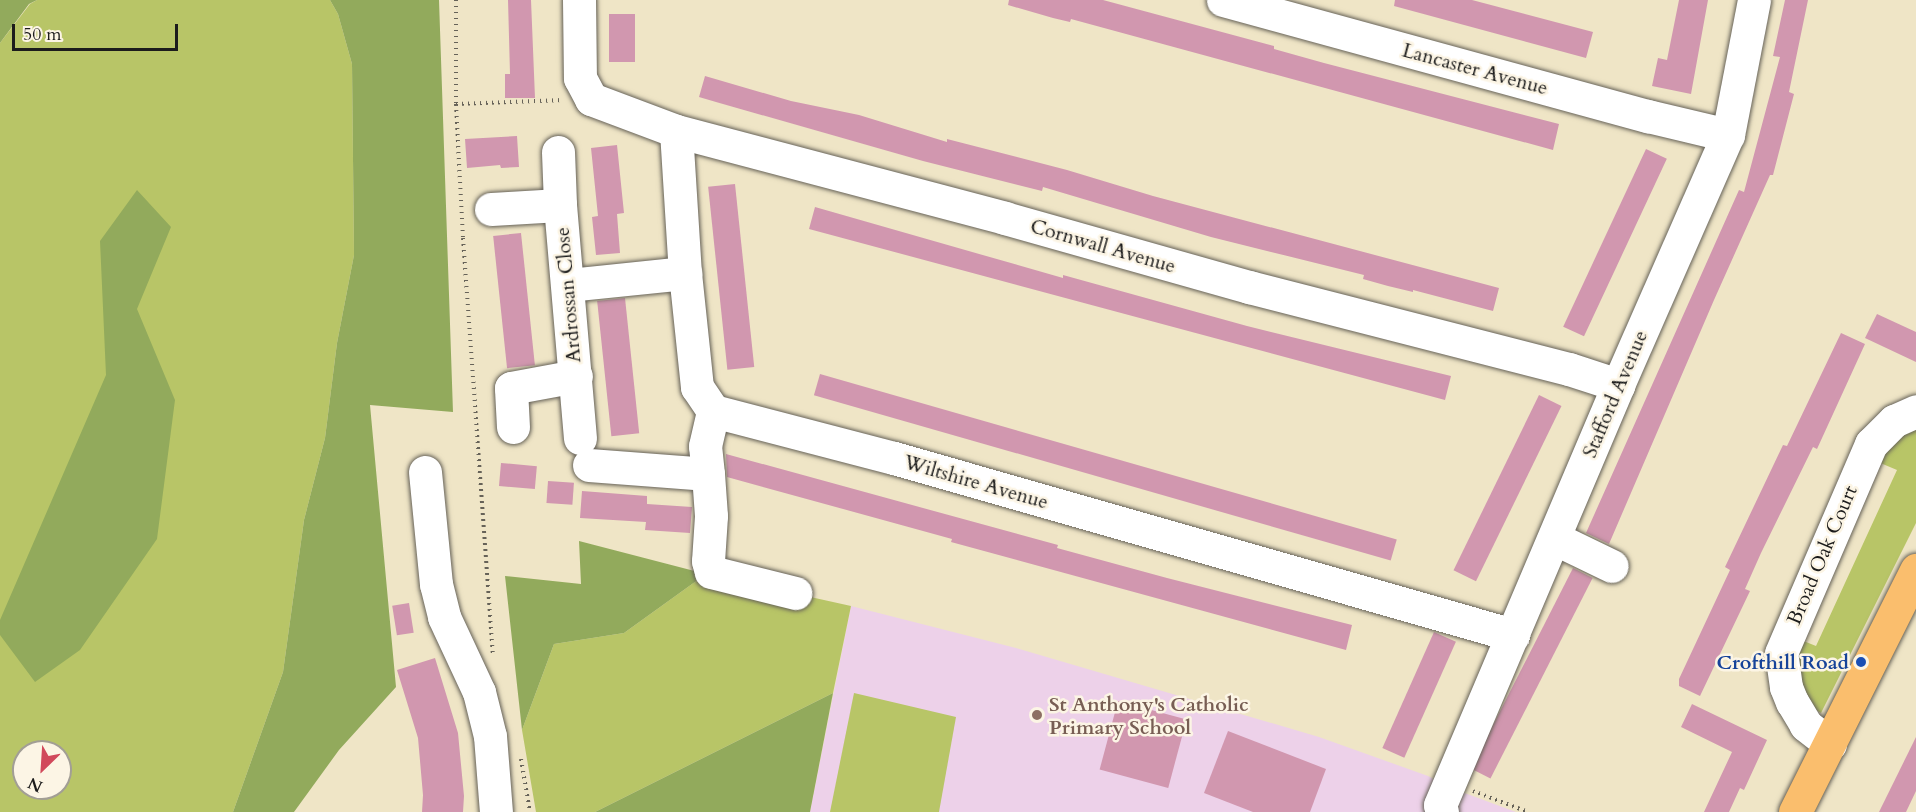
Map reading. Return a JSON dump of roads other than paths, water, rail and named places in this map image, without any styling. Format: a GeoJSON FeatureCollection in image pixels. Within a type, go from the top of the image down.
{"type":"FeatureCollection","features":[{"type":"Feature","properties":{"kind":"main road"},"geometry":{"type":"LineString","coordinates":[[1795,812],[1916,570]]}},
{"type":"Feature","properties":{"kind":"street","name":"Cornwall Avenue"},"geometry":{"type":"LineString","coordinates":[[579,0],[580,78],[591,99],[676,131],[1005,218],[1249,287],[1569,369],[1618,386]]}},
{"type":"Feature","properties":{"kind":"street","name":"Lancaster Avenue"},"geometry":{"type":"LineString","coordinates":[[1223,0],[1728,135]]}},
{"type":"Feature","properties":{"kind":"street","name":"Stafford Avenue"},"geometry":{"type":"LineString","coordinates":[[1446,797],[1618,386],[1728,135],[1754,0]]}},
{"type":"Feature","properties":{"kind":"street"},"geometry":{"type":"LineString","coordinates":[[676,131],[685,273],[697,387],[713,411],[705,446],[711,516],[708,561],[711,572],[795,593]]}},
{"type":"Feature","properties":{"kind":"street","name":"Ardrossan Close"},"geometry":{"type":"LineString","coordinates":[[558,152],[560,205],[585,452],[708,474]]}},
{"type":"Feature","properties":{"kind":"street"},"geometry":{"type":"LineString","coordinates":[[491,209],[560,205]]}},
{"type":"Feature","properties":{"kind":"street"},"geometry":{"type":"LineString","coordinates":[[569,285],[685,273]]}},
{"type":"Feature","properties":{"kind":"street"},"geometry":{"type":"LineString","coordinates":[[513,427],[511,388],[576,376]]}},
{"type":"Feature","properties":{"kind":"street","name":"Wiltshire Avenue"},"geometry":{"type":"LineString","coordinates":[[713,411],[894,458],[1513,635]]}},
{"type":"Feature","properties":{"kind":"street","name":"Broad Oak Court"},"geometry":{"type":"LineString","coordinates":[[1830,744],[1806,725],[1792,702],[1786,687],[1781,653],[1871,444],[1894,421],[1916,411]]}},
{"type":"Feature","properties":{"kind":"street"},"geometry":{"type":"LineString","coordinates":[[425,472],[436,584],[444,617],[479,692],[490,736],[496,812]]}},
{"type":"Feature","properties":{"kind":"street"},"geometry":{"type":"LineString","coordinates":[[1554,538],[1612,566]]}},
{"type":"Feature","properties":{"kind":"place","name":"Crofthill Road"},"geometry":{"type":"Point","coordinates":[1861,662]}},
{"type":"Feature","properties":{"kind":"place","name":"St Anthony's Catholic Primary School"},"geometry":{"type":"Point","coordinates":[1037,715]}}]}
